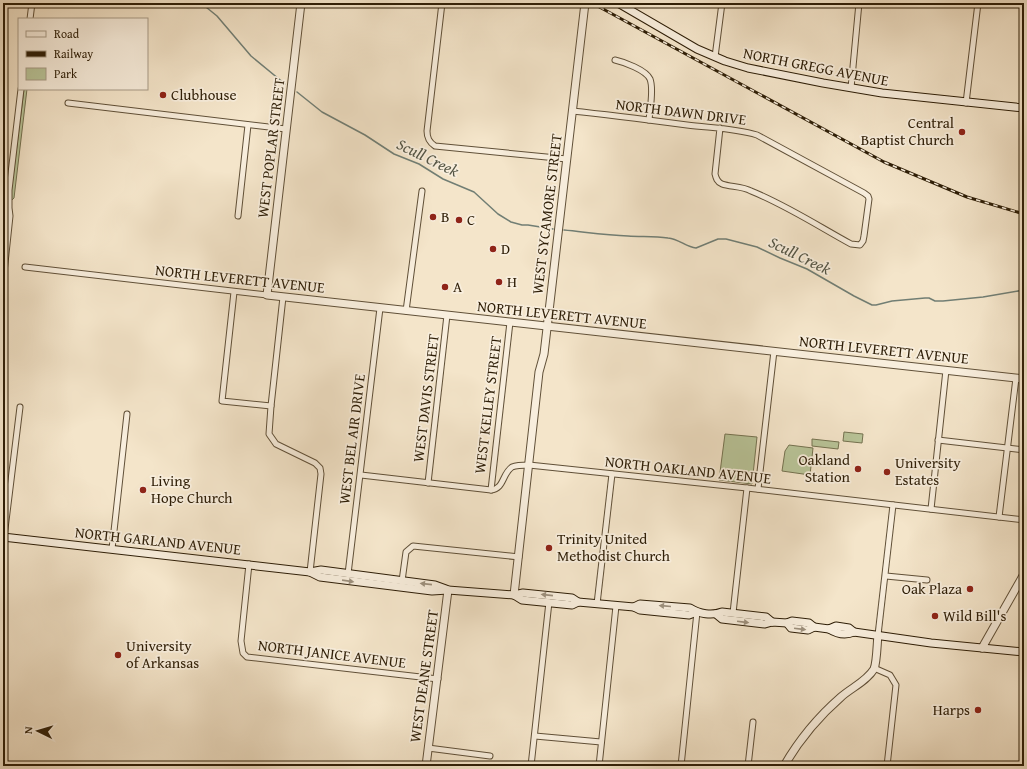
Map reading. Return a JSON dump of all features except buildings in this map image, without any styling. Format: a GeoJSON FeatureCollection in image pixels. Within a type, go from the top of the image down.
{"type":"FeatureCollection","features":[{"type":"Feature","properties":{"kind":"street"},"geometry":{"type":"LineString","coordinates":[[30,18],[32,3]]}},
{"type":"Feature","properties":{"kind":"street","name":"WEST POPLAR STREET"},"geometry":{"type":"LineString","coordinates":[[267,295],[301,3]]}},
{"type":"Feature","properties":{"kind":"street"},"geometry":{"type":"LineString","coordinates":[[442,3],[427,131],[428,139],[436,146],[567,159]]}},
{"type":"Feature","properties":{"kind":"street","name":"WEST SYCAMORE STREET"},"geometry":{"type":"LineString","coordinates":[[514,595],[539,372],[544,354],[585,3]]}},
{"type":"Feature","properties":{"kind":"street","name":"NORTH GREGG AVENUE"},"geometry":{"type":"LineString","coordinates":[[618,3],[697,49],[715,57],[748,68],[851,88],[914,98],[1024,108]]}},
{"type":"Feature","properties":{"kind":"street"},"geometry":{"type":"LineString","coordinates":[[715,57],[722,3]]}},
{"type":"Feature","properties":{"kind":"street"},"geometry":{"type":"LineString","coordinates":[[851,88],[859,3]]}},
{"type":"Feature","properties":{"kind":"street"},"geometry":{"type":"LineString","coordinates":[[966,102],[978,3]]}},
{"type":"Feature","properties":{"kind":"street"},"geometry":{"type":"LineString","coordinates":[[615,60],[624,62],[650,78],[651,89],[649,120]]}},
{"type":"Feature","properties":{"kind":"street"},"geometry":{"type":"LineString","coordinates":[[3,282],[10,216],[8,208],[9,190],[22,90]]}},
{"type":"Feature","properties":{"kind":"street"},"geometry":{"type":"LineString","coordinates":[[68,103],[286,130]]}},
{"type":"Feature","properties":{"kind":"street","name":"NORTH DAWN DRIVE"},"geometry":{"type":"LineString","coordinates":[[572,111],[720,128],[757,135],[868,196],[869,199],[864,236],[860,245],[851,244],[774,201],[751,190],[721,183],[717,180],[715,174],[720,128]]}},
{"type":"Feature","properties":{"kind":"street"},"geometry":{"type":"LineString","coordinates":[[238,216],[248,125]]}},
{"type":"Feature","properties":{"kind":"street"},"geometry":{"type":"LineString","coordinates":[[406,311],[422,191]]}},
{"type":"Feature","properties":{"kind":"street","name":"NORTH LEVERETT AVENUE"},"geometry":{"type":"LineString","coordinates":[[25,267],[234,292],[1024,379]]}},
{"type":"Feature","properties":{"kind":"street"},"geometry":{"type":"LineString","coordinates":[[234,292],[222,401],[271,406]]}},
{"type":"Feature","properties":{"kind":"street"},"geometry":{"type":"LineString","coordinates":[[283,297],[269,434],[276,444],[309,459],[320,468],[321,474],[310,572]]}},
{"type":"Feature","properties":{"kind":"street","name":"WEST BEL AIR DRIVE"},"geometry":{"type":"LineString","coordinates":[[348,574],[380,308]]}},
{"type":"Feature","properties":{"kind":"street","name":"WEST DAVIS STREET"},"geometry":{"type":"LineString","coordinates":[[428,483],[447,315]]}},
{"type":"Feature","properties":{"kind":"street","name":"WEST KELLEY STREET"},"geometry":{"type":"LineString","coordinates":[[491,490],[510,322]]}},
{"type":"Feature","properties":{"kind":"street"},"geometry":{"type":"LineString","coordinates":[[758,489],[774,351]]}},
{"type":"Feature","properties":{"kind":"street"},"geometry":{"type":"LineString","coordinates":[[931,509],[946,370]]}},
{"type":"Feature","properties":{"kind":"street"},"geometry":{"type":"LineString","coordinates":[[999,517],[1016,378]]}},
{"type":"Feature","properties":{"kind":"street"},"geometry":{"type":"LineString","coordinates":[[3,537],[20,407]]}},
{"type":"Feature","properties":{"kind":"street"},"geometry":{"type":"LineString","coordinates":[[112,549],[127,414]]}},
{"type":"Feature","properties":{"kind":"street"},"geometry":{"type":"LineString","coordinates":[[938,440],[1024,450]]}},
{"type":"Feature","properties":{"kind":"street","name":"NORTH OAKLAND AVENUE"},"geometry":{"type":"LineString","coordinates":[[491,490],[495,490],[500,487],[507,472],[513,467],[529,464],[1024,520]]}},
{"type":"Feature","properties":{"kind":"street"},"geometry":{"type":"LineString","coordinates":[[597,604],[612,474]]}},
{"type":"Feature","properties":{"kind":"street"},"geometry":{"type":"LineString","coordinates":[[360,475],[491,490]]}},
{"type":"Feature","properties":{"kind":"street"},"geometry":{"type":"LineString","coordinates":[[733,613],[747,488]]}},
{"type":"Feature","properties":{"kind":"street"},"geometry":{"type":"LineString","coordinates":[[784,766],[808,731],[822,715],[842,695],[866,677],[874,668],[886,576],[893,505]]}},
{"type":"Feature","properties":{"kind":"street","name":"NORTH GARLAND AVENUE"},"geometry":{"type":"LineString","coordinates":[[3,537],[310,572],[321,570],[435,585],[448,590]]}},
{"type":"Feature","properties":{"kind":"street"},"geometry":{"type":"LineString","coordinates":[[402,581],[406,552],[413,546],[519,557]]}},
{"type":"Feature","properties":{"kind":"street","name":"NORTH JANICE AVENUE"},"geometry":{"type":"LineString","coordinates":[[249,564],[241,641],[243,653],[247,656],[438,679]]}},
{"type":"Feature","properties":{"kind":"street","name":"NORTH GARLAND AVENUE"},"geometry":{"type":"LineString","coordinates":[[310,572],[320,577],[434,592],[448,590],[514,595],[523,593],[572,598],[578,602],[634,607],[640,610],[689,615],[697,612],[716,614],[722,612],[733,613],[766,617],[772,622]]}},
{"type":"Feature","properties":{"kind":"street"},"geometry":{"type":"LineString","coordinates":[[886,576],[927,580]]}},
{"type":"Feature","properties":{"kind":"street"},"geometry":{"type":"LineString","coordinates":[[982,648],[1023,578]]}},
{"type":"Feature","properties":{"kind":"street","name":"WEST DEANE STREET"},"geometry":{"type":"LineString","coordinates":[[426,766],[448,590]]}},
{"type":"Feature","properties":{"kind":"street","name":"NORTH GARLAND AVENUE"},"geometry":{"type":"LineString","coordinates":[[514,595],[522,600],[572,605],[578,602]]}},
{"type":"Feature","properties":{"kind":"street"},"geometry":{"type":"LineString","coordinates":[[531,766],[549,602]]}},
{"type":"Feature","properties":{"kind":"street"},"geometry":{"type":"LineString","coordinates":[[598,766],[616,606]]}},
{"type":"Feature","properties":{"kind":"street"},"geometry":{"type":"LineString","coordinates":[[681,766],[697,612]]}},
{"type":"Feature","properties":{"kind":"street","name":"NORTH GARLAND AVENUE"},"geometry":{"type":"LineString","coordinates":[[716,614],[722,619],[765,624],[772,622],[786,623],[791,628],[808,630],[814,627],[829,629],[836,626],[849,628],[854,632],[931,643],[1024,652]]}},
{"type":"Feature","properties":{"kind":"street"},"geometry":{"type":"LineString","coordinates":[[874,668],[890,675],[896,685],[887,766]]}},
{"type":"Feature","properties":{"kind":"street"},"geometry":{"type":"LineString","coordinates":[[748,766],[753,722]]}},
{"type":"Feature","properties":{"kind":"street"},"geometry":{"type":"LineString","coordinates":[[535,736],[601,742]]}},
{"type":"Feature","properties":{"kind":"street"},"geometry":{"type":"LineString","coordinates":[[428,748],[490,756]]}},
{"type":"Feature","properties":{"kind":"green space"},"geometry":{"type":"Polygon","coordinates":[[[24,90],[27,90],[14,198],[10,202],[3,202],[3,198],[6,198],[11,193],[24,90]]]}},
{"type":"Feature","properties":{"kind":"green space"},"geometry":{"type":"Polygon","coordinates":[[[844,432],[863,434],[862,443],[843,441],[844,432]]]}},
{"type":"Feature","properties":{"kind":"green space"},"geometry":{"type":"Polygon","coordinates":[[[725,434],[757,437],[752,484],[719,480],[725,434]]]}},
{"type":"Feature","properties":{"kind":"green space"},"geometry":{"type":"Polygon","coordinates":[[[812,439],[839,442],[838,449],[812,446],[812,439]]]}},
{"type":"Feature","properties":{"kind":"green space"},"geometry":{"type":"Polygon","coordinates":[[[789,445],[813,448],[810,475],[782,471],[785,451],[789,445]]]}},
{"type":"Feature","properties":{"kind":"waterway","name":"Scull Creek"},"geometry":{"type":"LineString","coordinates":[[201,3],[217,16],[251,56],[285,84]]}},
{"type":"Feature","properties":{"kind":"waterway","name":"Scull Creek"},"geometry":{"type":"LineString","coordinates":[[297,92],[322,112],[365,135],[394,154],[419,164],[443,179],[474,192],[498,214],[511,222],[553,229]]}},
{"type":"Feature","properties":{"kind":"waterway","name":"Scull Creek"},"geometry":{"type":"LineString","coordinates":[[564,230],[612,235],[668,238],[696,248],[718,239],[726,239],[757,247],[807,269],[872,305],[892,301],[925,298],[935,301],[943,301],[983,297],[1024,290]]}},
{"type":"Feature","properties":{"kind":"waterway"},"geometry":{"type":"LineString","coordinates":[[3,760],[17,766]]}},
{"type":"Feature","properties":{"kind":"railway"},"geometry":{"type":"LineString","coordinates":[[592,3],[884,162],[967,197],[1024,214]]}},
{"type":"Feature","properties":{"kind":"place","name":"Clubhouse"},"geometry":{"type":"Point","coordinates":[163,95]}},
{"type":"Feature","properties":{"kind":"place","name":"Central Baptist Church"},"geometry":{"type":"Point","coordinates":[962,132]}},
{"type":"Feature","properties":{"kind":"place","name":"B"},"geometry":{"type":"Point","coordinates":[433,217]}},
{"type":"Feature","properties":{"kind":"place","name":"C"},"geometry":{"type":"Point","coordinates":[459,220]}},
{"type":"Feature","properties":{"kind":"place","name":"D"},"geometry":{"type":"Point","coordinates":[493,249]}},
{"type":"Feature","properties":{"kind":"place","name":"H"},"geometry":{"type":"Point","coordinates":[499,282]}},
{"type":"Feature","properties":{"kind":"place","name":"A"},"geometry":{"type":"Point","coordinates":[445,287]}},
{"type":"Feature","properties":{"kind":"place","name":"Oakland Station"},"geometry":{"type":"Point","coordinates":[858,469]}},
{"type":"Feature","properties":{"kind":"place","name":"University Estates"},"geometry":{"type":"Point","coordinates":[887,472]}},
{"type":"Feature","properties":{"kind":"place","name":"Living Hope Church"},"geometry":{"type":"Point","coordinates":[143,490]}},
{"type":"Feature","properties":{"kind":"place","name":"Trinity United Methodist Church"},"geometry":{"type":"Point","coordinates":[549,548]}},
{"type":"Feature","properties":{"kind":"place","name":"Oak Plaza"},"geometry":{"type":"Point","coordinates":[970,589]}},
{"type":"Feature","properties":{"kind":"place","name":"Wild Bill's"},"geometry":{"type":"Point","coordinates":[935,616]}},
{"type":"Feature","properties":{"kind":"place","name":"University of Arkansas"},"geometry":{"type":"Point","coordinates":[118,655]}},
{"type":"Feature","properties":{"kind":"place","name":"Harps"},"geometry":{"type":"Point","coordinates":[978,710]}}]}
